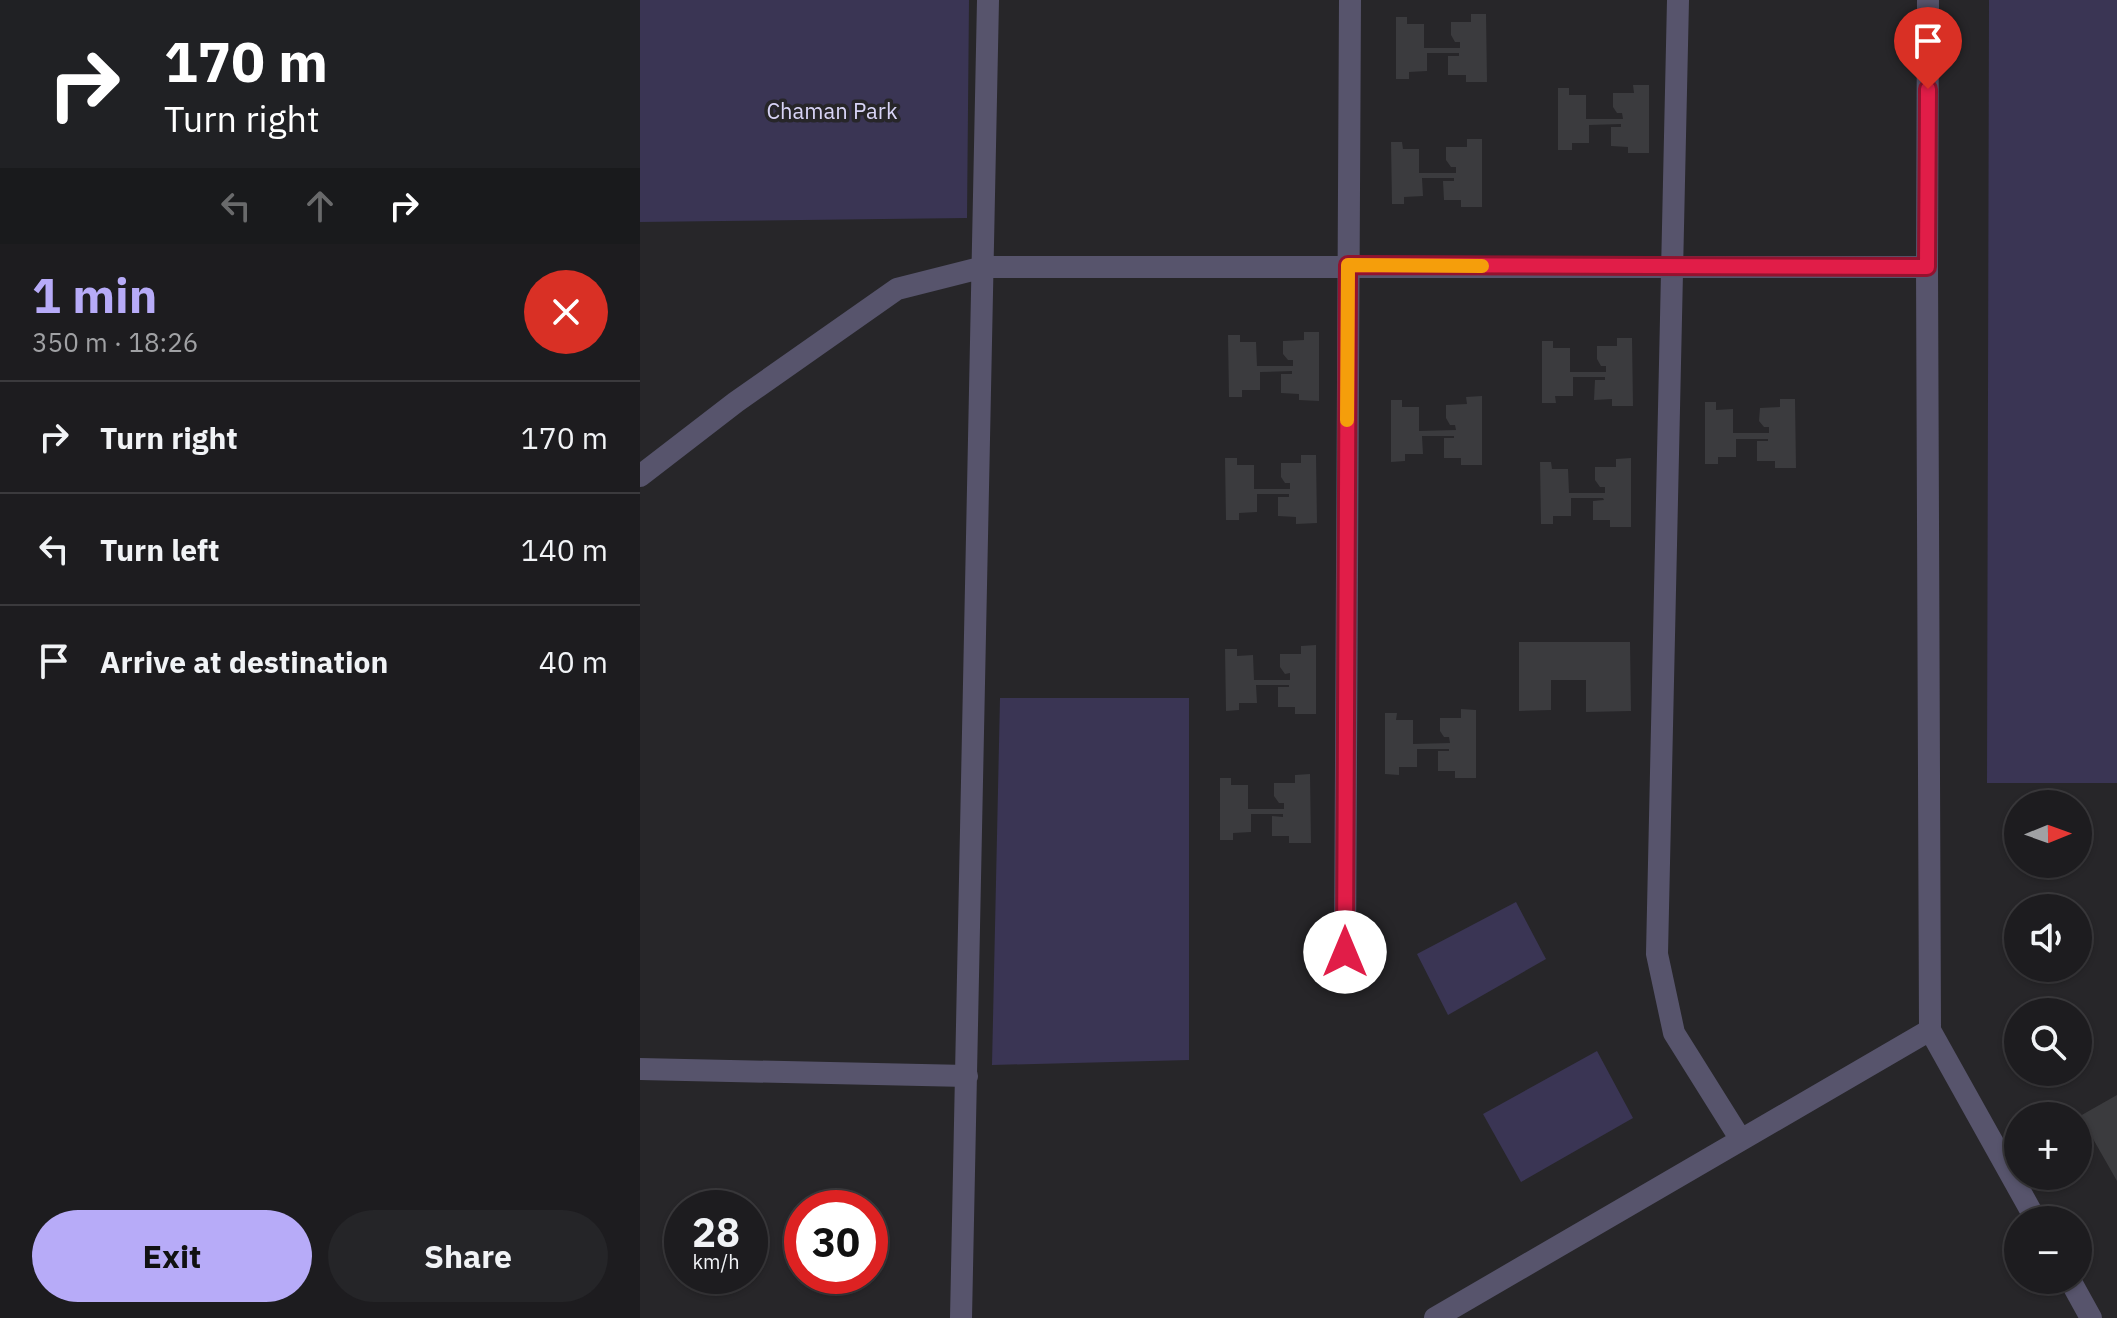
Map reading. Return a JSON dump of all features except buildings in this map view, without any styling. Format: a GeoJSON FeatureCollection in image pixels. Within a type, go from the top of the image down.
{"type":"FeatureCollection","features":[{"type":"Feature","properties":{"kind":"street"},"geometry":{"type":"LineString","coordinates":[[961,1318],[988,0]]}},
{"type":"Feature","properties":{"kind":"street"},"geometry":{"type":"LineString","coordinates":[[1345,952],[1350,0]]}},
{"type":"Feature","properties":{"kind":"street"},"geometry":{"type":"LineString","coordinates":[[1678,0],[1657,954],[1674,1033],[1741,1140]]}},
{"type":"Feature","properties":{"kind":"street"},"geometry":{"type":"LineString","coordinates":[[1928,0],[1930,1030],[2028,1206]]}},
{"type":"Feature","properties":{"kind":"street"},"geometry":{"type":"LineString","coordinates":[[640,476],[736,402],[897,289],[984,267],[1927,267]]}},
{"type":"Feature","properties":{"kind":"street"},"geometry":{"type":"LineString","coordinates":[[1435,1318],[1930,1030]]}},
{"type":"Feature","properties":{"kind":"street"},"geometry":{"type":"LineString","coordinates":[[640,1069],[967,1076]]}},
{"type":"Feature","properties":{"kind":"street"},"geometry":{"type":"LineString","coordinates":[[2078,1294],[2091,1318]]}},
{"type":"Feature","properties":{"kind":"green space","name":"Chaman Park"},"geometry":{"type":"Polygon","coordinates":[[[640,0],[969,0],[967,218],[640,222],[640,0]]]}},
{"type":"Feature","properties":{"kind":"green space"},"geometry":{"type":"Polygon","coordinates":[[[1989,0],[2117,0],[2117,783],[1987,783],[1989,0]]]}},
{"type":"Feature","properties":{"kind":"green space"},"geometry":{"type":"Polygon","coordinates":[[[1000,698],[1189,698],[1189,1060],[992,1065],[1000,698]]]}},
{"type":"Feature","properties":{"kind":"green space"},"geometry":{"type":"Polygon","coordinates":[[[1516,902],[1546,959],[1448,1015],[1417,954],[1516,902]]]}},
{"type":"Feature","properties":{"kind":"green space"},"geometry":{"type":"Polygon","coordinates":[[[1597,1051],[1633,1118],[1521,1182],[1483,1114],[1597,1051]]]}},
{"type":"Feature","properties":{"kind":"slow traffic"},"geometry":{"type":"LineString","coordinates":[[1347,420],[1348,265],[1482,266]]}},
{"type":"Feature","properties":{"kind":"route"},"geometry":{"type":"LineString","coordinates":[[1345,952],[1348,265],[1927,267],[1928,89]]}}]}
